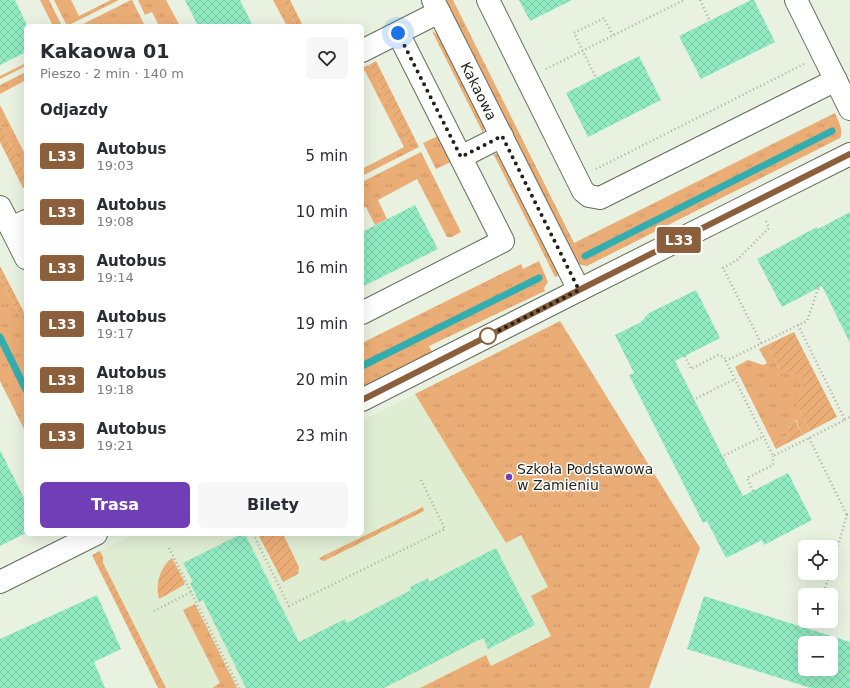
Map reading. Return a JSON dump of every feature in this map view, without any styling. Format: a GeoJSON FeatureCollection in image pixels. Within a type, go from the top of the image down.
{"type":"FeatureCollection","features":[{"type":"Feature","properties":{"kind":"street"},"geometry":{"type":"LineString","coordinates":[[488,0],[583,191],[589,196],[600,198],[836,80]]}},
{"type":"Feature","properties":{"kind":"street"},"geometry":{"type":"LineString","coordinates":[[796,0],[850,109]]}},
{"type":"Feature","properties":{"kind":"street"},"geometry":{"type":"LineString","coordinates":[[364,50],[398,33],[436,6]]}},
{"type":"Feature","properties":{"kind":"street","name":"Kakaowa"},"geometry":{"type":"LineString","coordinates":[[436,6],[579,290]]}},
{"type":"Feature","properties":{"kind":"street"},"geometry":{"type":"LineString","coordinates":[[364,312],[503,241],[398,33]]}},
{"type":"Feature","properties":{"kind":"street"},"geometry":{"type":"LineString","coordinates":[[461,157],[502,136]]}},
{"type":"Feature","properties":{"kind":"street"},"geometry":{"type":"LineString","coordinates":[[364,399],[850,154]]}},
{"type":"Feature","properties":{"kind":"street"},"geometry":{"type":"LineString","coordinates":[[0,207],[19,224],[24,248]]}},
{"type":"Feature","properties":{"kind":"street"},"geometry":{"type":"LineString","coordinates":[[0,582],[92,536]]}},
{"type":"Feature","properties":{"kind":"path"},"geometry":{"type":"LineString","coordinates":[[545,70],[684,0]]}},
{"type":"Feature","properties":{"kind":"path"},"geometry":{"type":"LineString","coordinates":[[700,0],[709,19]]}},
{"type":"Feature","properties":{"kind":"path"},"geometry":{"type":"LineString","coordinates":[[595,76],[574,33],[604,18],[613,35]]}},
{"type":"Feature","properties":{"kind":"path"},"geometry":{"type":"LineString","coordinates":[[596,169],[809,61]]}},
{"type":"Feature","properties":{"kind":"path"},"geometry":{"type":"LineString","coordinates":[[761,343],[723,268],[738,260],[769,228],[765,218]]}},
{"type":"Feature","properties":{"kind":"path"},"geometry":{"type":"LineString","coordinates":[[726,361],[807,320],[818,289],[816,284]]}},
{"type":"Feature","properties":{"kind":"path"},"geometry":{"type":"LineString","coordinates":[[798,325],[845,420]]}},
{"type":"Feature","properties":{"kind":"path"},"geometry":{"type":"LineString","coordinates":[[685,356],[690,369],[718,355],[724,357],[773,456],[773,465],[747,478],[753,490]]}},
{"type":"Feature","properties":{"kind":"path"},"geometry":{"type":"LineString","coordinates":[[689,402],[735,380]]}},
{"type":"Feature","properties":{"kind":"path"},"geometry":{"type":"LineString","coordinates":[[773,456],[850,417]]}},
{"type":"Feature","properties":{"kind":"path"},"geometry":{"type":"LineString","coordinates":[[717,459],[764,436]]}},
{"type":"Feature","properties":{"kind":"path"},"geometry":{"type":"LineString","coordinates":[[809,438],[849,516],[838,548]]}},
{"type":"Feature","properties":{"kind":"path"},"geometry":{"type":"LineString","coordinates":[[254,536],[290,606],[445,529],[422,480]]}},
{"type":"Feature","properties":{"kind":"path"},"geometry":{"type":"LineString","coordinates":[[169,548],[239,688]]}},
{"type":"Feature","properties":{"kind":"path"},"geometry":{"type":"LineString","coordinates":[[154,611],[191,592]]}},
{"type":"Feature","properties":{"kind":"shaded area","name":"Szkoła Podstawowa w Zamieniu"},"geometry":{"type":"Polygon","coordinates":[[[560,321],[700,548],[649,688],[158,688],[92,555],[130,536],[364,536],[364,420],[560,321]]]}},
{"type":"Feature","properties":{"kind":"green space"},"geometry":{"type":"Polygon","coordinates":[[[40,0],[49,0],[61,24],[52,24],[40,0]]]}},
{"type":"Feature","properties":{"kind":"green space"},"geometry":{"type":"Polygon","coordinates":[[[54,0],[71,0],[79,16],[111,0],[119,0],[71,24],[66,24],[54,0]]]}},
{"type":"Feature","properties":{"kind":"green space"},"geometry":{"type":"Polygon","coordinates":[[[132,0],[144,24],[83,24],[132,0]]]}},
{"type":"Feature","properties":{"kind":"green space"},"geometry":{"type":"Polygon","coordinates":[[[138,0],[166,0],[179,24],[158,24],[152,12],[145,15],[138,0]]]}},
{"type":"Feature","properties":{"kind":"green space"},"geometry":{"type":"Polygon","coordinates":[[[273,0],[283,0],[295,24],[286,24],[273,0]]]}},
{"type":"Feature","properties":{"kind":"green space"},"geometry":{"type":"Polygon","coordinates":[[[283,0],[290,0],[302,24],[295,24],[283,0]]]}},
{"type":"Feature","properties":{"kind":"green space"},"geometry":{"type":"Polygon","coordinates":[[[446,0],[453,0],[574,243],[835,113],[840,126],[840,138],[587,266],[578,264],[446,0]]]}},
{"type":"Feature","properties":{"kind":"green space"},"geometry":{"type":"Polygon","coordinates":[[[432,31],[440,36],[485,126],[483,133],[432,31]]]}},
{"type":"Feature","properties":{"kind":"green space"},"geometry":{"type":"Polygon","coordinates":[[[376,61],[416,141],[409,145],[369,65],[376,61]]]}},
{"type":"Feature","properties":{"kind":"green space"},"geometry":{"type":"Polygon","coordinates":[[[24,64],[24,67],[0,79],[0,76],[24,64]]]}},
{"type":"Feature","properties":{"kind":"green space"},"geometry":{"type":"Polygon","coordinates":[[[369,65],[409,144],[416,141],[419,147],[364,175],[364,168],[404,147],[365,71],[364,72],[364,67],[369,65]]]}},
{"type":"Feature","properties":{"kind":"green space"},"geometry":{"type":"Polygon","coordinates":[[[24,73],[24,81],[0,94],[0,85],[24,73]]]}},
{"type":"Feature","properties":{"kind":"green space"},"geometry":{"type":"Polygon","coordinates":[[[0,105],[24,152],[24,171],[0,124],[0,105]]]}},
{"type":"Feature","properties":{"kind":"green space"},"geometry":{"type":"Polygon","coordinates":[[[0,124],[24,171],[23,188],[0,142],[0,124]]]}},
{"type":"Feature","properties":{"kind":"green space"},"geometry":{"type":"Polygon","coordinates":[[[438,136],[451,162],[436,169],[423,143],[438,136]]]}},
{"type":"Feature","properties":{"kind":"green space"},"geometry":{"type":"Polygon","coordinates":[[[421,152],[461,232],[452,237],[447,237],[417,179],[378,200],[387,219],[375,225],[366,207],[364,208],[364,181],[421,152]]]}},
{"type":"Feature","properties":{"kind":"green space"},"geometry":{"type":"Polygon","coordinates":[[[493,153],[499,155],[560,275],[555,277],[493,153]]]}},
{"type":"Feature","properties":{"kind":"green space"},"geometry":{"type":"Polygon","coordinates":[[[539,261],[548,282],[544,288],[545,291],[429,346],[433,354],[364,388],[364,342],[521,264],[523,269],[539,261]]]}},
{"type":"Feature","properties":{"kind":"green space"},"geometry":{"type":"Polygon","coordinates":[[[0,266],[24,312],[24,324],[0,277],[0,266]]]}},
{"type":"Feature","properties":{"kind":"green space"},"geometry":{"type":"Polygon","coordinates":[[[0,277],[24,324],[24,429],[0,381],[0,277]]]}},
{"type":"Feature","properties":{"kind":"green space"},"geometry":{"type":"Polygon","coordinates":[[[560,321],[700,548],[649,688],[420,688],[486,655],[491,666],[551,636],[531,596],[548,587],[521,535],[506,543],[415,394],[560,321]]]}},
{"type":"Feature","properties":{"kind":"green space"},"geometry":{"type":"Polygon","coordinates":[[[794,332],[837,417],[810,431],[797,405],[806,379],[780,370],[767,345],[794,332]]]}},
{"type":"Feature","properties":{"kind":"green space"},"geometry":{"type":"Polygon","coordinates":[[[767,345],[780,370],[807,379],[797,405],[810,431],[803,435],[796,420],[791,422],[787,436],[773,443],[735,367],[748,360],[763,365],[767,363],[759,349],[767,345]]]}},
{"type":"Feature","properties":{"kind":"green space"},"geometry":{"type":"Polygon","coordinates":[[[795,420],[803,435],[776,449],[773,443],[787,436],[791,422],[795,420]]]}},
{"type":"Feature","properties":{"kind":"green space"},"geometry":{"type":"Polygon","coordinates":[[[423,507],[424,511],[324,561],[319,558],[423,507]]]}},
{"type":"Feature","properties":{"kind":"green space"},"geometry":{"type":"Polygon","coordinates":[[[259,536],[284,536],[299,567],[298,574],[283,582],[259,536]]]}},
{"type":"Feature","properties":{"kind":"green space"},"geometry":{"type":"Polygon","coordinates":[[[100,551],[103,557],[103,563],[166,688],[158,688],[92,555],[100,551]]]}},
{"type":"Feature","properties":{"kind":"green space"},"geometry":{"type":"Polygon","coordinates":[[[172,558],[185,583],[159,599],[158,582],[164,566],[172,558]]]}},
{"type":"Feature","properties":{"kind":"green space"},"geometry":{"type":"Polygon","coordinates":[[[195,604],[237,688],[212,688],[220,683],[183,610],[195,604]]]}},
{"type":"Feature","properties":{"kind":"building"},"geometry":{"type":"Polygon","coordinates":[[[0,0],[15,0],[26,23],[24,24],[24,53],[0,65],[0,0]]]}},
{"type":"Feature","properties":{"kind":"building"},"geometry":{"type":"Polygon","coordinates":[[[185,0],[240,0],[252,24],[197,24],[185,0]]]}},
{"type":"Feature","properties":{"kind":"building"},"geometry":{"type":"Polygon","coordinates":[[[519,0],[572,0],[530,21],[519,0]]]}},
{"type":"Feature","properties":{"kind":"building"},"geometry":{"type":"Polygon","coordinates":[[[751,0],[754,0],[775,42],[701,79],[679,36],[751,0]]]}},
{"type":"Feature","properties":{"kind":"building"},"geometry":{"type":"Polygon","coordinates":[[[639,56],[661,100],[588,137],[566,93],[639,56]]]}},
{"type":"Feature","properties":{"kind":"building"},"geometry":{"type":"Polygon","coordinates":[[[415,205],[438,249],[364,286],[364,231],[415,205]]]}},
{"type":"Feature","properties":{"kind":"building"},"geometry":{"type":"Polygon","coordinates":[[[850,212],[850,343],[822,286],[782,307],[757,259],[817,227],[818,229],[850,212]]]}},
{"type":"Feature","properties":{"kind":"building"},"geometry":{"type":"Polygon","coordinates":[[[696,290],[720,338],[675,361],[721,453],[743,496],[788,473],[812,520],[764,545],[762,540],[726,558],[707,521],[703,523],[629,375],[634,373],[615,335],[641,322],[649,313],[696,290]]]}},
{"type":"Feature","properties":{"kind":"building"},"geometry":{"type":"Polygon","coordinates":[[[0,450],[24,498],[24,534],[0,546],[0,450]]]}},
{"type":"Feature","properties":{"kind":"building"},"geometry":{"type":"Polygon","coordinates":[[[237,536],[246,536],[299,642],[345,619],[347,623],[411,590],[410,587],[428,578],[429,582],[496,548],[535,625],[488,649],[483,638],[384,688],[246,688],[203,600],[199,602],[190,583],[193,582],[183,563],[237,536]]]}},
{"type":"Feature","properties":{"kind":"building"},"geometry":{"type":"Polygon","coordinates":[[[97,595],[121,649],[94,662],[105,688],[0,688],[0,639],[97,595]]]}},
{"type":"Feature","properties":{"kind":"building"},"geometry":{"type":"Polygon","coordinates":[[[704,596],[798,626],[798,628],[806,628],[831,636],[798,636],[798,676],[838,676],[838,638],[850,642],[850,688],[811,688],[687,649],[704,596]]]}},
{"type":"Feature","properties":{"kind":"waterway"},"geometry":{"type":"LineString","coordinates":[[585,256],[832,131]]}},
{"type":"Feature","properties":{"kind":"waterway"},"geometry":{"type":"LineString","coordinates":[[364,365],[539,278]]}},
{"type":"Feature","properties":{"kind":"waterway"},"geometry":{"type":"LineString","coordinates":[[0,337],[24,386]]}},
{"type":"Feature","properties":{"kind":"bus line","name":"L33"},"geometry":{"type":"LineString","coordinates":[[364,399],[850,154]]}},
{"type":"Feature","properties":{"kind":"place","name":"Szkoła Podstawowa w Zamieniu"},"geometry":{"type":"Point","coordinates":[509,477]}},
{"type":"Feature","properties":{"kind":"route"},"geometry":{"type":"LineString","coordinates":[[398,33],[461,157],[502,136],[579,290],[488,336]]}}]}
